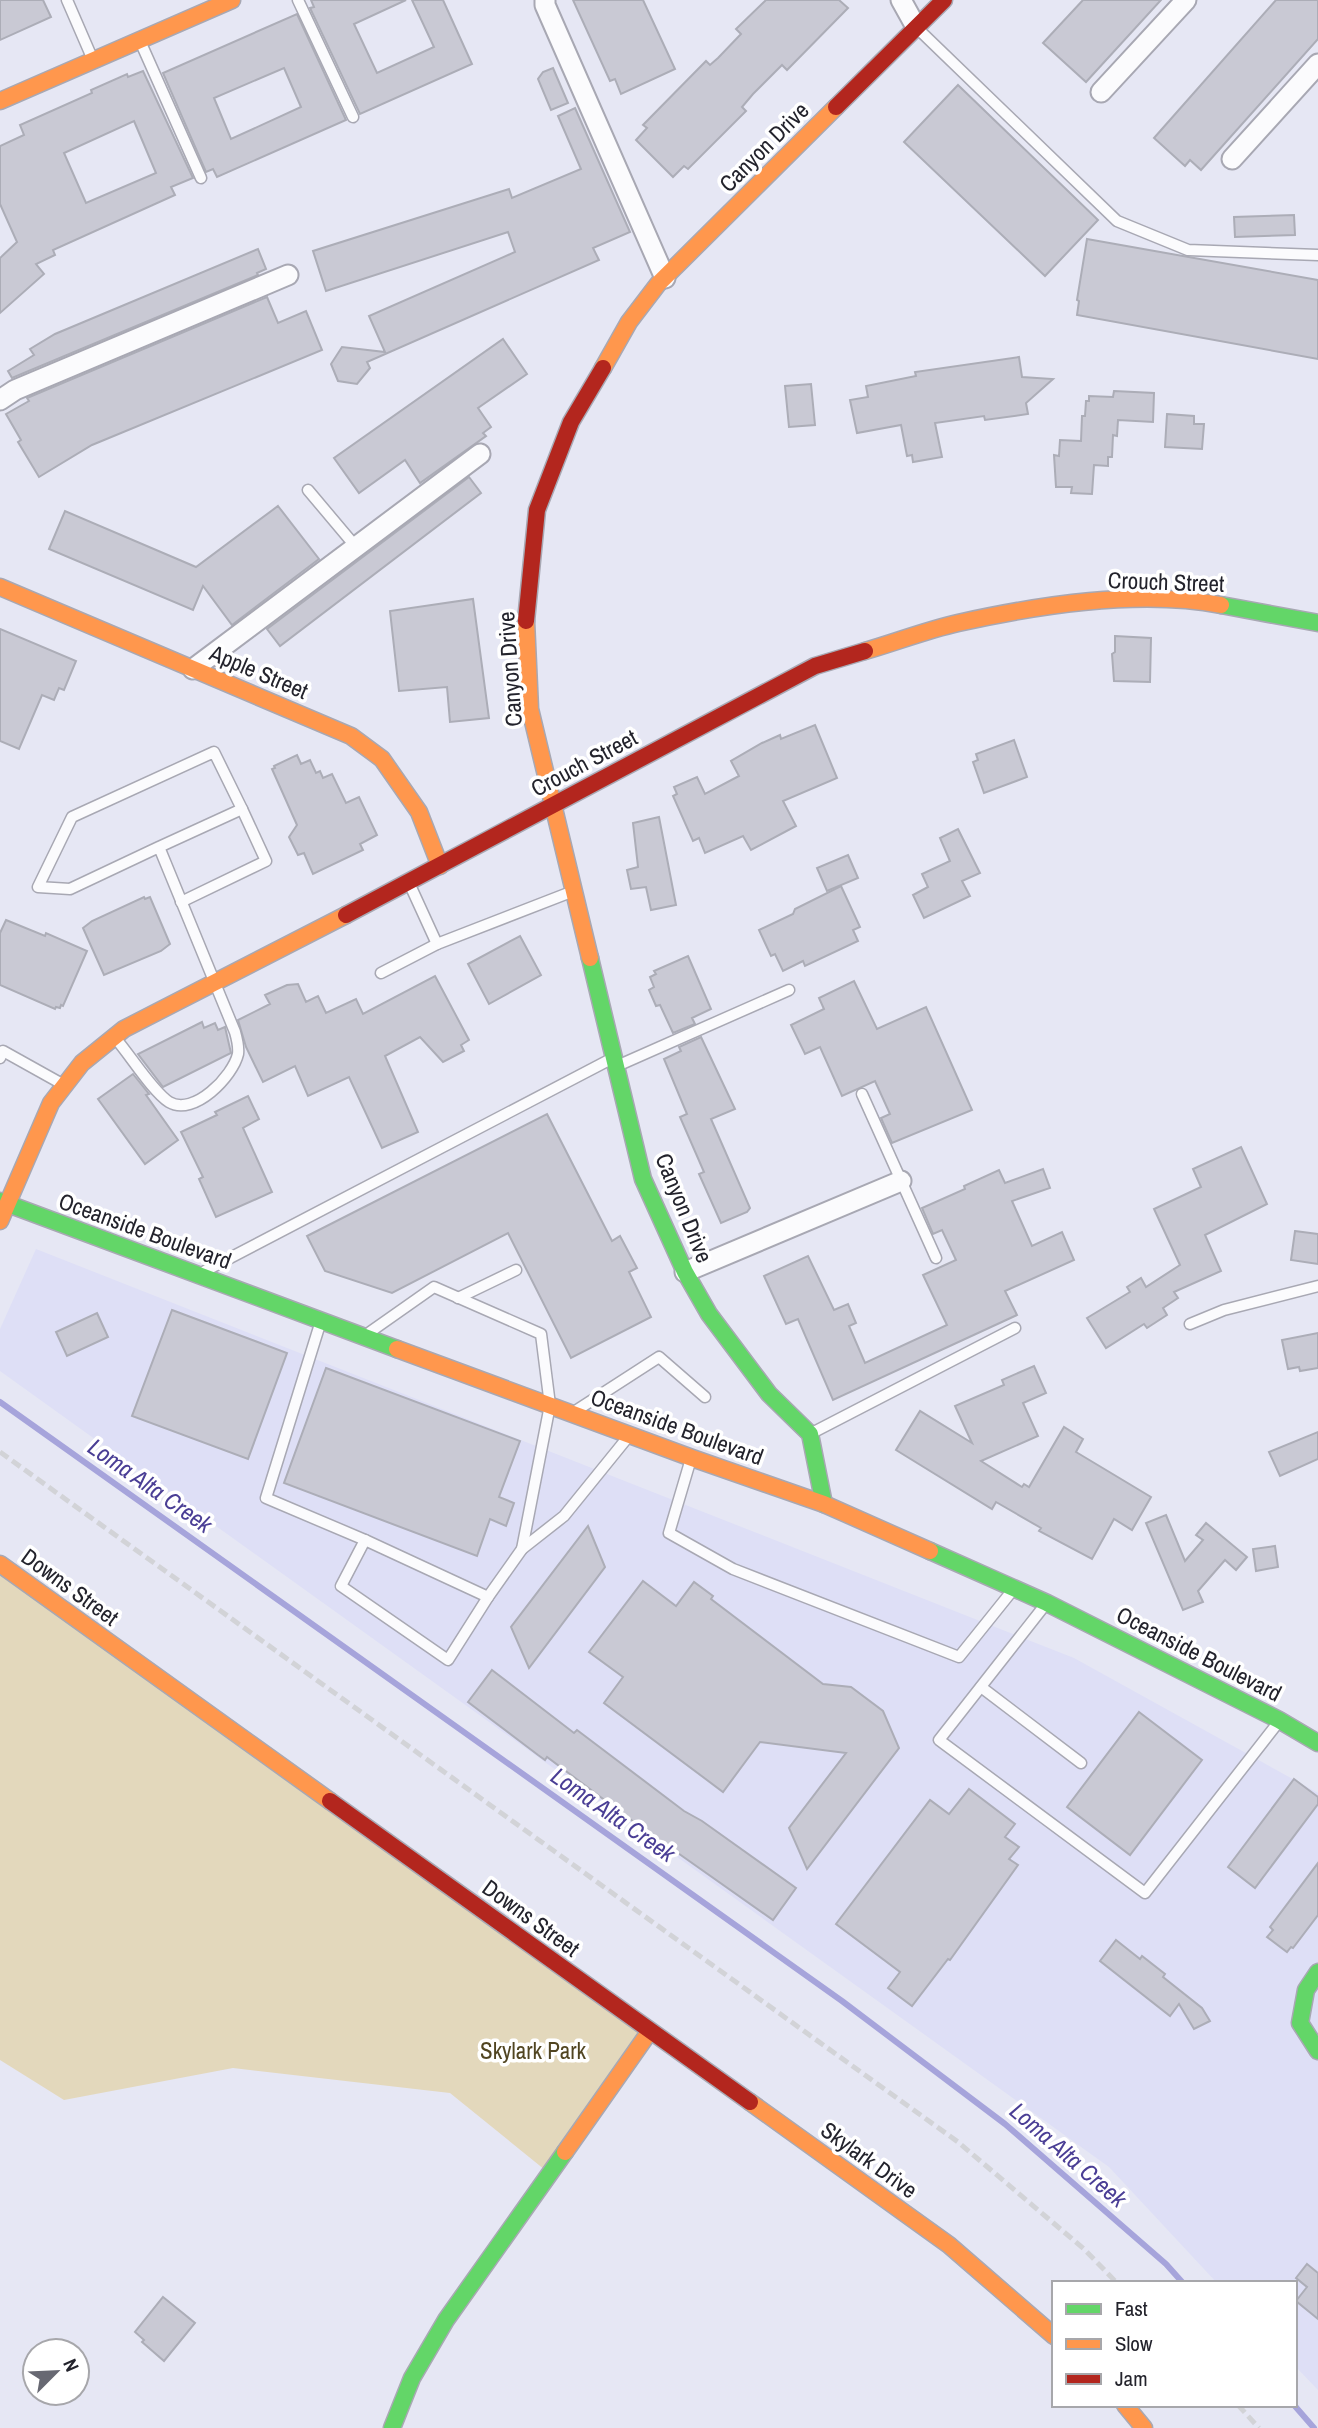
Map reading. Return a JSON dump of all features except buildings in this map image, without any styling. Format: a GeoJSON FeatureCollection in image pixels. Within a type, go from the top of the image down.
{"type":"FeatureCollection","features":[{"type":"Feature","properties":{"kind":"main road"},"geometry":{"type":"LineString","coordinates":[[0,101],[232,0]]}},
{"type":"Feature","properties":{"kind":"main road","name":"Canyon Drive"},"geometry":{"type":"LineString","coordinates":[[810,1434],[769,1394],[709,1314],[685,1272],[643,1179],[530,709],[526,620],[537,510],[570,422],[629,323],[665,278],[944,0]]}},
{"type":"Feature","properties":{"kind":"main road","name":"Apple Street"},"geometry":{"type":"LineString","coordinates":[[0,587],[351,736],[383,759],[419,812],[440,866]]}},
{"type":"Feature","properties":{"kind":"main road","name":"Crouch Street"},"geometry":{"type":"LineString","coordinates":[[0,1221],[3,1202],[51,1102],[82,1063],[124,1030],[440,866],[815,666],[957,623],[1075,603],[1131,598],[1206,602],[1318,623]]}},
{"type":"Feature","properties":{"kind":"main road","name":"Oceanside Boulevard"},"geometry":{"type":"LineString","coordinates":[[3,1202],[629,1435],[824,1504],[1047,1603],[1279,1720],[1318,1743]]}},
{"type":"Feature","properties":{"kind":"main road"},"geometry":{"type":"LineString","coordinates":[[810,1434],[824,1504]]}},
{"type":"Feature","properties":{"kind":"main road","name":"Downs Street"},"geometry":{"type":"LineString","coordinates":[[0,1564],[650,2031]]}},
{"type":"Feature","properties":{"kind":"main road"},"geometry":{"type":"LineString","coordinates":[[1279,1720],[1318,1722]]}},
{"type":"Feature","properties":{"kind":"main road"},"geometry":{"type":"LineString","coordinates":[[1318,1972],[1306,1990],[1300,2023],[1318,2051]]}},
{"type":"Feature","properties":{"kind":"main road"},"geometry":{"type":"LineString","coordinates":[[392,2428],[412,2378],[446,2320],[650,2031]]}},
{"type":"Feature","properties":{"kind":"main road","name":"Skylark Drive"},"geometry":{"type":"LineString","coordinates":[[650,2031],[949,2245],[1052,2334]]}},
{"type":"Feature","properties":{"kind":"main road"},"geometry":{"type":"LineString","coordinates":[[1127,2407],[1144,2428]]}},
{"type":"Feature","properties":{"kind":"street"},"geometry":{"type":"LineString","coordinates":[[545,0],[665,278]]}},
{"type":"Feature","properties":{"kind":"street"},"geometry":{"type":"LineString","coordinates":[[901,0],[916,27]]}},
{"type":"Feature","properties":{"kind":"street"},"geometry":{"type":"LineString","coordinates":[[1101,92],[1185,0]]}},
{"type":"Feature","properties":{"kind":"street"},"geometry":{"type":"LineString","coordinates":[[1232,159],[1318,64]]}},
{"type":"Feature","properties":{"kind":"street"},"geometry":{"type":"LineString","coordinates":[[0,400],[15,390],[288,275]]}},
{"type":"Feature","properties":{"kind":"street"},"geometry":{"type":"LineString","coordinates":[[193,669],[480,454]]}},
{"type":"Feature","properties":{"kind":"street"},"geometry":{"type":"LineString","coordinates":[[685,1272],[901,1181]]}},
{"type":"Feature","properties":{"kind":"lane"},"geometry":{"type":"LineString","coordinates":[[67,0],[94,60]]}},
{"type":"Feature","properties":{"kind":"lane"},"geometry":{"type":"LineString","coordinates":[[298,0],[353,117]]}},
{"type":"Feature","properties":{"kind":"lane"},"geometry":{"type":"LineString","coordinates":[[916,27],[1116,221],[1188,250],[1318,255]]}},
{"type":"Feature","properties":{"kind":"lane"},"geometry":{"type":"LineString","coordinates":[[140,40],[201,178]]}},
{"type":"Feature","properties":{"kind":"lane"},"geometry":{"type":"LineString","coordinates":[[308,490],[356,547]]}},
{"type":"Feature","properties":{"kind":"lane"},"geometry":{"type":"LineString","coordinates":[[181,902],[266,861],[242,809],[214,752],[72,817],[38,887],[70,889],[242,809]]}},
{"type":"Feature","properties":{"kind":"lane"},"geometry":{"type":"LineString","coordinates":[[114,1037],[154,1087],[170,1102],[183,1105],[201,1099],[221,1084],[234,1063],[238,1049],[235,1032],[159,848]]}},
{"type":"Feature","properties":{"kind":"lane"},"geometry":{"type":"LineString","coordinates":[[408,882],[437,944]]}},
{"type":"Feature","properties":{"kind":"lane"},"geometry":{"type":"LineString","coordinates":[[381,973],[437,944],[575,891]]}},
{"type":"Feature","properties":{"kind":"lane"},"geometry":{"type":"LineString","coordinates":[[198,1274],[616,1062],[789,990]]}},
{"type":"Feature","properties":{"kind":"lane"},"geometry":{"type":"LineString","coordinates":[[0,1058],[3,1051],[65,1085]]}},
{"type":"Feature","properties":{"kind":"lane"},"geometry":{"type":"LineString","coordinates":[[862,1094],[936,1258]]}},
{"type":"Feature","properties":{"kind":"lane"},"geometry":{"type":"LineString","coordinates":[[458,1298],[516,1270]]}},
{"type":"Feature","properties":{"kind":"lane"},"geometry":{"type":"LineString","coordinates":[[1190,1324],[1224,1310],[1318,1286]]}},
{"type":"Feature","properties":{"kind":"lane"},"geometry":{"type":"LineString","coordinates":[[363,1336],[434,1287],[541,1334],[550,1405],[522,1549]]}},
{"type":"Feature","properties":{"kind":"lane"},"geometry":{"type":"LineString","coordinates":[[321,1320],[266,1498],[488,1597]]}},
{"type":"Feature","properties":{"kind":"lane"},"geometry":{"type":"LineString","coordinates":[[810,1434],[1015,1328]]}},
{"type":"Feature","properties":{"kind":"lane"},"geometry":{"type":"LineString","coordinates":[[573,1412],[659,1357],[705,1397]]}},
{"type":"Feature","properties":{"kind":"lane"},"geometry":{"type":"LineString","coordinates":[[365,1540],[341,1586],[448,1660],[522,1549],[564,1516],[629,1435]]}},
{"type":"Feature","properties":{"kind":"lane"},"geometry":{"type":"LineString","coordinates":[[692,1458],[668,1532],[733,1569],[959,1657],[1014,1588]]}},
{"type":"Feature","properties":{"kind":"lane"},"geometry":{"type":"LineString","coordinates":[[1047,1603],[939,1740],[1145,1893],[1279,1720]]}},
{"type":"Feature","properties":{"kind":"lane"},"geometry":{"type":"LineString","coordinates":[[981,1687],[1080,1763]]}},
{"type":"Feature","properties":{"kind":"shaded area"},"geometry":{"type":"Polygon","coordinates":[[[36,1249],[1074,1658],[1318,1793],[1318,2390],[1297,2368],[1297,2281],[1215,2281],[1109,2167],[0,1371],[0,1329],[36,1249]]]}},
{"type":"Feature","properties":{"kind":"green space","name":"Skylark Park"},"geometry":{"type":"Polygon","coordinates":[[[0,1564],[651,2031],[550,2174],[450,2093],[233,2068],[64,2100],[0,2060],[0,1564]]]}},
{"type":"Feature","properties":{"kind":"waterway","name":"Loma Alta Creek"},"geometry":{"type":"LineString","coordinates":[[0,1402],[842,2001],[1005,2124],[1166,2264],[1181,2281]]}},
{"type":"Feature","properties":{"kind":"waterway","name":"Loma Alta Creek"},"geometry":{"type":"LineString","coordinates":[[1296,2407],[1314,2428]]}},
{"type":"Feature","properties":{"kind":"railway"},"geometry":{"type":"LineString","coordinates":[[0,1452],[958,2142],[1084,2249],[1115,2281]]}},
{"type":"Feature","properties":{"kind":"railway"},"geometry":{"type":"LineString","coordinates":[[1240,2407],[1259,2428]]}},
{"type":"Feature","properties":{"kind":"traffic: fast"},"geometry":{"type":"LineString","coordinates":[[1221,605],[1318,623]]}},
{"type":"Feature","properties":{"kind":"traffic: fast"},"geometry":{"type":"LineString","coordinates":[[590,958],[643,1179],[685,1272],[709,1314],[769,1394],[810,1434],[824,1504]]}},
{"type":"Feature","properties":{"kind":"traffic: fast"},"geometry":{"type":"LineString","coordinates":[[0,1201],[397,1349]]}},
{"type":"Feature","properties":{"kind":"traffic: fast"},"geometry":{"type":"LineString","coordinates":[[930,1551],[1047,1603],[1279,1720],[1318,1743]]}},
{"type":"Feature","properties":{"kind":"traffic: fast"},"geometry":{"type":"LineString","coordinates":[[1318,1972],[1306,1990],[1300,2023],[1318,2051]]}},
{"type":"Feature","properties":{"kind":"traffic: fast"},"geometry":{"type":"LineString","coordinates":[[392,2428],[412,2378],[446,2320],[565,2152]]}},
{"type":"Feature","properties":{"kind":"traffic: slow"},"geometry":{"type":"LineString","coordinates":[[0,101],[232,0]]}},
{"type":"Feature","properties":{"kind":"traffic: slow"},"geometry":{"type":"LineString","coordinates":[[603,368],[629,322],[658,284],[836,107]]}},
{"type":"Feature","properties":{"kind":"traffic: slow"},"geometry":{"type":"LineString","coordinates":[[0,587],[351,736],[382,759],[419,812],[440,866]]}},
{"type":"Feature","properties":{"kind":"traffic: slow"},"geometry":{"type":"LineString","coordinates":[[865,651],[958,623],[1055,605],[1123,599],[1189,600],[1221,605]]}},
{"type":"Feature","properties":{"kind":"traffic: slow"},"geometry":{"type":"LineString","coordinates":[[526,621],[530,709],[590,958]]}},
{"type":"Feature","properties":{"kind":"traffic: slow"},"geometry":{"type":"LineString","coordinates":[[0,1221],[51,1103],[82,1063],[124,1029],[346,915]]}},
{"type":"Feature","properties":{"kind":"traffic: slow"},"geometry":{"type":"LineString","coordinates":[[397,1349],[824,1504],[930,1551]]}},
{"type":"Feature","properties":{"kind":"traffic: slow"},"geometry":{"type":"LineString","coordinates":[[0,1564],[330,1801]]}},
{"type":"Feature","properties":{"kind":"traffic: slow"},"geometry":{"type":"LineString","coordinates":[[565,2152],[650,2031]]}},
{"type":"Feature","properties":{"kind":"traffic: slow"},"geometry":{"type":"LineString","coordinates":[[750,2102],[949,2245],[1052,2334]]}},
{"type":"Feature","properties":{"kind":"traffic: slow"},"geometry":{"type":"LineString","coordinates":[[1127,2407],[1144,2428]]}},
{"type":"Feature","properties":{"kind":"traffic: jam"},"geometry":{"type":"LineString","coordinates":[[836,107],[944,0]]}},
{"type":"Feature","properties":{"kind":"traffic: jam"},"geometry":{"type":"LineString","coordinates":[[526,621],[537,510],[571,422],[603,368]]}},
{"type":"Feature","properties":{"kind":"traffic: jam"},"geometry":{"type":"LineString","coordinates":[[346,915],[815,666],[865,651]]}},
{"type":"Feature","properties":{"kind":"traffic: jam"},"geometry":{"type":"LineString","coordinates":[[330,1801],[750,2102]]}}]}
